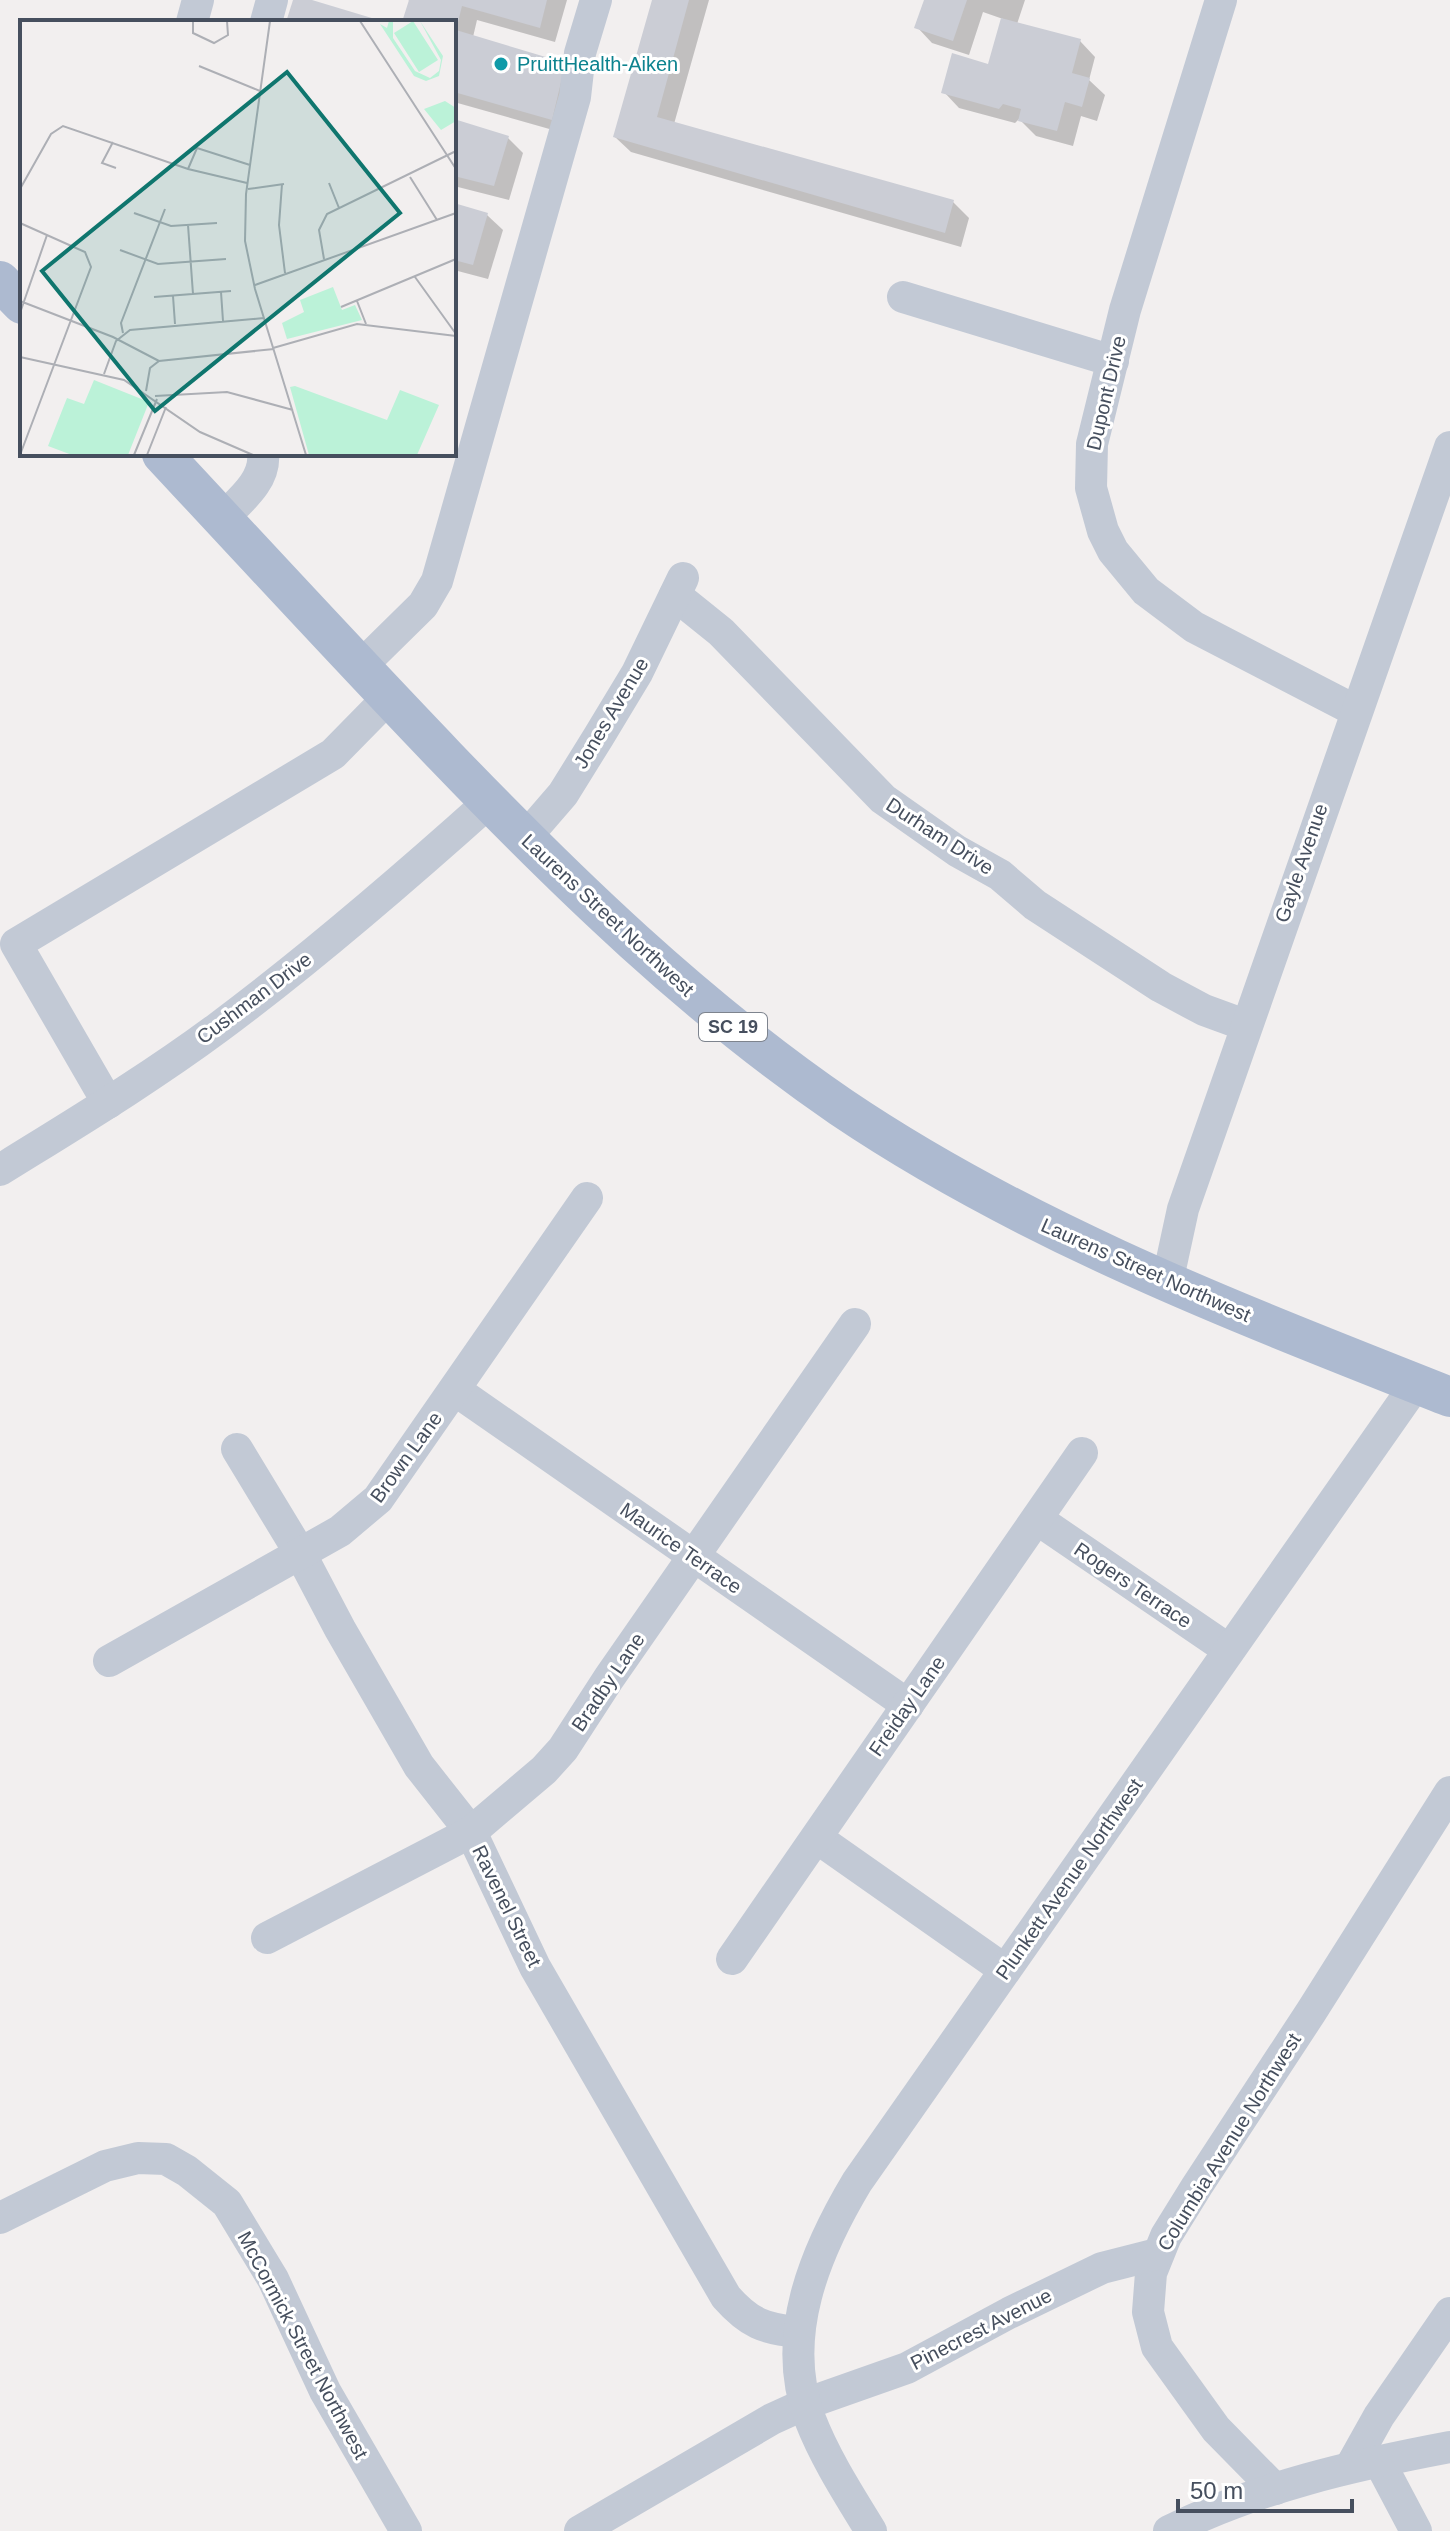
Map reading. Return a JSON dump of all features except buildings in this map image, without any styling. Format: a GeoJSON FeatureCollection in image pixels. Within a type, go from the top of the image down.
{"type":"FeatureCollection","features":[{"type":"Feature","properties":{"kind":"main road"},"geometry":{"type":"LineString","coordinates":[[0,281],[20,302]]}},
{"type":"Feature","properties":{"kind":"main road","name":"Laurens Street Northwest"},"geometry":{"type":"LineString","coordinates":[[164,456],[489,802],[655,962],[734,1028],[842,1107],[948,1172],[1069,1238],[1167,1283],[1433,1390]]}},
{"type":"Feature","properties":{"kind":"street"},"geometry":{"type":"LineString","coordinates":[[193,20],[198,0]]}},
{"type":"Feature","properties":{"kind":"street"},"geometry":{"type":"LineString","coordinates":[[267,20],[272,0]]}},
{"type":"Feature","properties":{"kind":"street"},"geometry":{"type":"LineString","coordinates":[[360,667],[423,605],[437,581],[575,97],[580,53],[596,0]]}},
{"type":"Feature","properties":{"kind":"street","name":"Dupont Drive"},"geometry":{"type":"LineString","coordinates":[[1221,0],[1125,310],[1092,444],[1090,466],[1096,510],[1113,551],[1146,591],[1194,627],[1356,711]]}},
{"type":"Feature","properties":{"kind":"street"},"geometry":{"type":"LineString","coordinates":[[903,297],[1113,361]]}},
{"type":"Feature","properties":{"kind":"street","name":"Gayle Avenue"},"geometry":{"type":"LineString","coordinates":[[1167,1283],[1183,1209],[1245,1025],[1450,447]]}},
{"type":"Feature","properties":{"kind":"street"},"geometry":{"type":"LineString","coordinates":[[222,519],[259,476],[263,456]]}},
{"type":"Feature","properties":{"kind":"street","name":"Jones Avenue"},"geometry":{"type":"LineString","coordinates":[[525,838],[563,794],[599,736],[637,673],[679,587]]}},
{"type":"Feature","properties":{"kind":"street","name":"Durham Drive"},"geometry":{"type":"LineString","coordinates":[[679,587],[837,754],[893,807],[957,851],[1000,875],[1035,905],[1161,987],[1204,1010],[1245,1025]]}},
{"type":"Feature","properties":{"kind":"street"},"geometry":{"type":"LineString","coordinates":[[108,1103],[16,944],[333,754],[389,697]]}},
{"type":"Feature","properties":{"kind":"street","name":"Cushman Drive"},"geometry":{"type":"LineString","coordinates":[[0,1170],[108,1103],[217,1028],[389,892],[489,802]]}},
{"type":"Feature","properties":{"kind":"street","name":"Brown Lane"},"geometry":{"type":"LineString","coordinates":[[109,1661],[340,1531],[378,1499],[587,1198]]}},
{"type":"Feature","properties":{"kind":"street","name":"Bradby Lane"},"geometry":{"type":"LineString","coordinates":[[267,1938],[471,1832],[544,1770],[563,1749],[855,1324]]}},
{"type":"Feature","properties":{"kind":"street","name":"Maurice Terrace"},"geometry":{"type":"LineString","coordinates":[[455,1390],[908,1705]]}},
{"type":"Feature","properties":{"kind":"street","name":"Plunkett Avenue Northwest"},"geometry":{"type":"LineString","coordinates":[[805,2404],[798,2372],[798,2332],[811,2280],[839,2213],[857,2182],[1229,1650],[1433,1390]]}},
{"type":"Feature","properties":{"kind":"street","name":"Ravenel Street"},"geometry":{"type":"LineString","coordinates":[[237,1449],[300,1553],[419,1766],[471,1832],[535,1967],[726,2297],[750,2320],[770,2329],[798,2332]]}},
{"type":"Feature","properties":{"kind":"street","name":"Freiday Lane"},"geometry":{"type":"LineString","coordinates":[[732,1959],[1082,1453]]}},
{"type":"Feature","properties":{"kind":"street","name":"Rogers Terrace"},"geometry":{"type":"LineString","coordinates":[[1037,1519],[1229,1650]]}},
{"type":"Feature","properties":{"kind":"street","name":"Columbia Avenue Northwest"},"geometry":{"type":"LineString","coordinates":[[1275,2489],[1216,2429],[1157,2347],[1148,2312],[1148,2292],[1157,2254],[1197,2186],[1450,1792]]}},
{"type":"Feature","properties":{"kind":"street"},"geometry":{"type":"LineString","coordinates":[[817,1838],[1005,1970]]}},
{"type":"Feature","properties":{"kind":"street","name":"McCormick Street Northwest"},"geometry":{"type":"LineString","coordinates":[[0,2218],[105,2166],[127,2160],[166,2159],[187,2171],[227,2203],[273,2279],[325,2391],[406,2531]]}},
{"type":"Feature","properties":{"kind":"street","name":"Pinecrest Avenue"},"geometry":{"type":"LineString","coordinates":[[580,2531],[772,2419],[907,2368],[1102,2268],[1157,2254]]}},
{"type":"Feature","properties":{"kind":"street"},"geometry":{"type":"LineString","coordinates":[[1365,2464],[1379,2416],[1450,2313]]}},
{"type":"Feature","properties":{"kind":"street"},"geometry":{"type":"LineString","coordinates":[[805,2404],[810,2421],[845,2489],[871,2531]]}},
{"type":"Feature","properties":{"kind":"street"},"geometry":{"type":"LineString","coordinates":[[1169,2531],[1275,2489],[1365,2464],[1450,2447]]}},
{"type":"Feature","properties":{"kind":"street"},"geometry":{"type":"LineString","coordinates":[[1365,2464],[1416,2531]]}},
{"type":"Feature","properties":{"kind":"place","name":"PruittHealth-Aiken"},"geometry":{"type":"Point","coordinates":[501,64]}}]}
